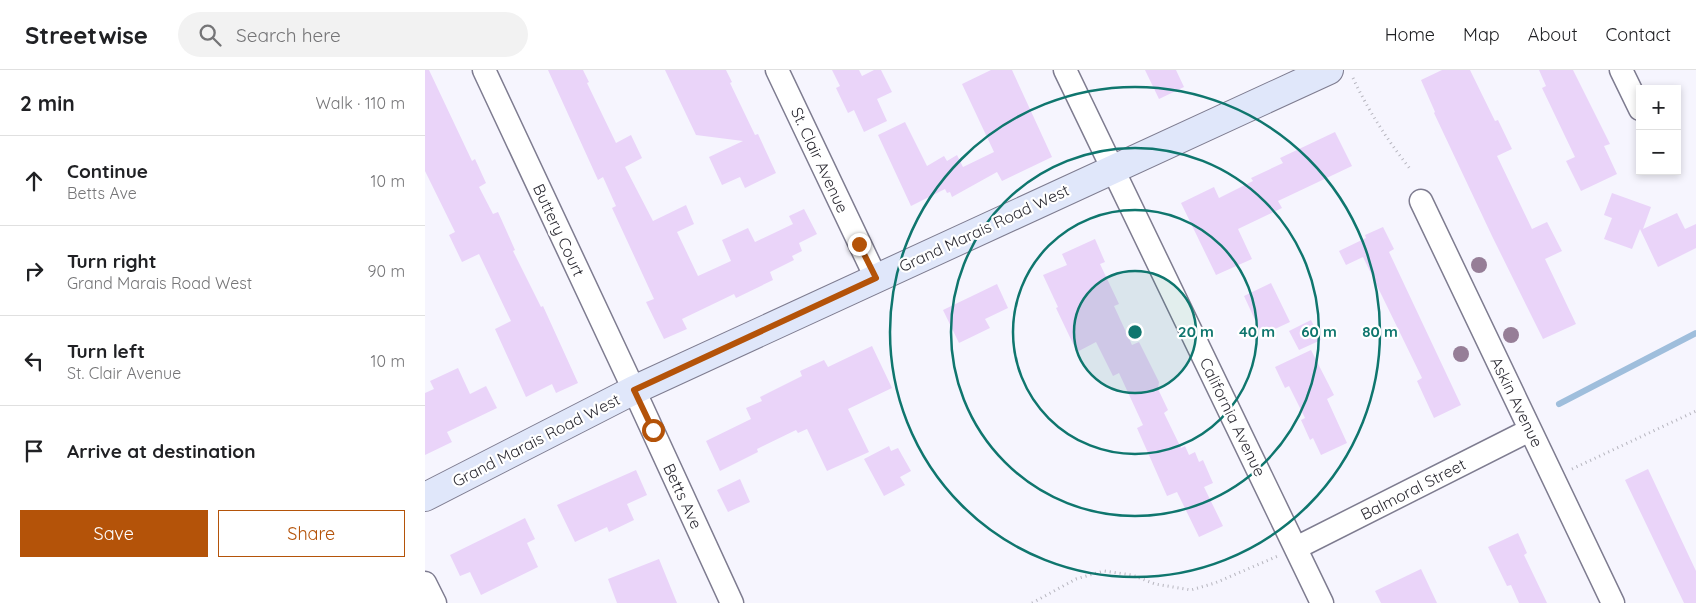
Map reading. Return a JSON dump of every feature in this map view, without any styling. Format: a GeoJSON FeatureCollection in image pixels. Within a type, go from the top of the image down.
{"type":"FeatureCollection","features":[{"type":"Feature","properties":{"kind":"street","name":"Buttery Court"},"geometry":{"type":"LineString","coordinates":[[484,70],[634,390]]}},
{"type":"Feature","properties":{"kind":"street","name":"St. Clair Avenue"},"geometry":{"type":"LineString","coordinates":[[777,70],[876,278]]}},
{"type":"Feature","properties":{"kind":"street","name":"California Avenue"},"geometry":{"type":"LineString","coordinates":[[1065,70],[1113,169],[1289,551],[1322,603]]}},
{"type":"Feature","properties":{"kind":"street"},"geometry":{"type":"LineString","coordinates":[[1621,70],[1636,101]]}},
{"type":"Feature","properties":{"kind":"street","name":"Grand Marais Road West"},"geometry":{"type":"LineString","coordinates":[[425,497],[634,390],[876,278],[1113,169],[1341,74]]}},
{"type":"Feature","properties":{"kind":"street","name":"Askin Avenue"},"geometry":{"type":"LineString","coordinates":[[1421,201],[1613,603]]}},
{"type":"Feature","properties":{"kind":"street","name":"Betts Ave"},"geometry":{"type":"LineString","coordinates":[[634,390],[732,603]]}},
{"type":"Feature","properties":{"kind":"street","name":"Balmoral Street"},"geometry":{"type":"LineString","coordinates":[[1289,551],[1530,430]]}},
{"type":"Feature","properties":{"kind":"street"},"geometry":{"type":"LineString","coordinates":[[425,583],[435,603]]}},
{"type":"Feature","properties":{"kind":"path"},"geometry":{"type":"LineString","coordinates":[[1341,74],[1365,103],[1387,139],[1411,170]]}},
{"type":"Feature","properties":{"kind":"path"},"geometry":{"type":"LineString","coordinates":[[1564,473],[1696,411]]}},
{"type":"Feature","properties":{"kind":"path"},"geometry":{"type":"LineString","coordinates":[[1032,603],[1076,579],[1104,570],[1132,575],[1155,584],[1191,590],[1215,583],[1289,551]]}},
{"type":"Feature","properties":{"kind":"building"},"geometry":{"type":"Polygon","coordinates":[[[425,70],[429,70],[472,161],[475,159],[486,183],[479,187],[493,214],[498,212],[515,250],[513,251],[541,307],[543,306],[578,383],[556,393],[552,384],[526,397],[495,329],[511,321],[479,254],[462,262],[449,235],[455,232],[425,171],[425,70]]]}},
{"type":"Feature","properties":{"kind":"building"},"geometry":{"type":"Polygon","coordinates":[[[548,70],[583,70],[589,82],[587,83],[616,143],[631,135],[642,158],[625,167],[653,221],[686,205],[694,224],[677,232],[698,276],[731,261],[722,240],[748,228],[755,242],[793,224],[789,216],[804,209],[817,234],[799,243],[802,251],[792,256],[794,260],[770,272],[773,280],[736,298],[734,294],[682,319],[687,329],[664,339],[646,302],[654,299],[612,208],[616,206],[603,177],[598,180],[548,70]]]}},
{"type":"Feature","properties":{"kind":"building"},"geometry":{"type":"Polygon","coordinates":[[[665,70],[726,70],[732,82],[730,83],[755,135],[758,134],[776,173],[745,188],[740,177],[722,185],[709,157],[743,141],[696,135],[665,70]]]}},
{"type":"Feature","properties":{"kind":"building"},"geometry":{"type":"Polygon","coordinates":[[[832,70],[859,70],[862,76],[874,70],[881,70],[892,92],[877,99],[887,121],[864,132],[854,110],[848,113],[836,88],[840,86],[832,70]]]}},
{"type":"Feature","properties":{"kind":"building"},"geometry":{"type":"Polygon","coordinates":[[[991,70],[1012,70],[1052,157],[1002,181],[997,172],[952,197],[950,192],[947,193],[945,189],[911,206],[878,135],[905,122],[927,166],[944,156],[947,161],[957,155],[963,167],[994,152],[962,84],[991,70]]]}},
{"type":"Feature","properties":{"kind":"building"},"geometry":{"type":"Polygon","coordinates":[[[1145,70],[1176,70],[1184,87],[1159,99],[1145,70]]]}},
{"type":"Feature","properties":{"kind":"building"},"geometry":{"type":"Polygon","coordinates":[[[1442,70],[1470,70],[1495,121],[1498,120],[1512,149],[1497,156],[1532,229],[1547,222],[1562,251],[1545,259],[1576,324],[1543,339],[1434,113],[1421,80],[1442,70]]]}},
{"type":"Feature","properties":{"kind":"building"},"geometry":{"type":"Polygon","coordinates":[[[1539,70],[1573,70],[1610,144],[1604,146],[1617,174],[1581,191],[1566,161],[1575,157],[1542,88],[1546,86],[1539,70]]]}},
{"type":"Feature","properties":{"kind":"building"},"geometry":{"type":"Polygon","coordinates":[[[1335,132],[1352,166],[1278,201],[1282,208],[1238,229],[1252,259],[1216,275],[1181,203],[1214,187],[1219,198],[1253,181],[1251,178],[1283,163],[1280,158],[1335,132]]]}},
{"type":"Feature","properties":{"kind":"building"},"geometry":{"type":"Polygon","coordinates":[[[1612,193],[1651,207],[1643,229],[1677,213],[1685,229],[1696,224],[1696,248],[1658,267],[1640,229],[1632,249],[1604,239],[1612,218],[1604,215],[1612,193]]]}},
{"type":"Feature","properties":{"kind":"building"},"geometry":{"type":"Polygon","coordinates":[[[1383,227],[1394,249],[1389,252],[1461,405],[1434,418],[1417,381],[1422,378],[1363,257],[1346,265],[1339,251],[1366,238],[1365,235],[1383,227]]]}},
{"type":"Feature","properties":{"kind":"building"},"geometry":{"type":"Polygon","coordinates":[[[1095,239],[1105,262],[1100,264],[1119,304],[1114,306],[1132,345],[1139,342],[1159,382],[1158,389],[1168,410],[1164,413],[1181,448],[1185,446],[1189,455],[1195,452],[1199,462],[1203,460],[1213,483],[1204,487],[1223,526],[1199,537],[1177,492],[1167,496],[1137,428],[1143,425],[1119,373],[1113,376],[1096,342],[1077,352],[1043,275],[1067,265],[1062,254],[1095,239]]]}},
{"type":"Feature","properties":{"kind":"building"},"geometry":{"type":"Polygon","coordinates":[[[1271,283],[1290,322],[1262,335],[1244,296],[1271,283]]]}},
{"type":"Feature","properties":{"kind":"building"},"geometry":{"type":"Polygon","coordinates":[[[997,284],[1008,308],[985,319],[990,328],[959,343],[943,310],[997,284]]]}},
{"type":"Feature","properties":{"kind":"building"},"geometry":{"type":"Polygon","coordinates":[[[1311,320],[1321,340],[1299,350],[1289,331],[1311,320]]]}},
{"type":"Feature","properties":{"kind":"building"},"geometry":{"type":"Polygon","coordinates":[[[872,346],[892,388],[848,409],[869,452],[827,471],[807,429],[798,433],[796,430],[757,449],[758,452],[720,471],[706,441],[751,419],[746,408],[762,401],[760,397],[802,376],[800,371],[824,360],[828,367],[872,346]]]}},
{"type":"Feature","properties":{"kind":"building"},"geometry":{"type":"Polygon","coordinates":[[[1311,350],[1334,395],[1327,399],[1347,443],[1321,455],[1313,438],[1310,440],[1301,420],[1305,418],[1289,386],[1285,388],[1275,367],[1311,350]]]}},
{"type":"Feature","properties":{"kind":"building"},"geometry":{"type":"Polygon","coordinates":[[[458,368],[470,394],[486,386],[497,408],[447,432],[452,442],[425,455],[425,393],[434,389],[430,381],[458,368]]]}},
{"type":"Feature","properties":{"kind":"building"},"geometry":{"type":"Polygon","coordinates":[[[889,446],[891,451],[898,448],[911,471],[900,477],[905,485],[884,496],[864,459],[889,446]]]}},
{"type":"Feature","properties":{"kind":"building"},"geometry":{"type":"Polygon","coordinates":[[[1648,469],[1696,571],[1696,603],[1684,603],[1625,480],[1648,469]]]}},
{"type":"Feature","properties":{"kind":"building"},"geometry":{"type":"Polygon","coordinates":[[[636,470],[647,495],[627,504],[634,520],[609,532],[607,527],[575,542],[557,505],[636,470]]]}},
{"type":"Feature","properties":{"kind":"building"},"geometry":{"type":"Polygon","coordinates":[[[740,479],[750,502],[728,512],[717,490],[740,479]]]}},
{"type":"Feature","properties":{"kind":"building"},"geometry":{"type":"Polygon","coordinates":[[[525,518],[535,539],[527,543],[538,567],[481,595],[470,572],[460,576],[450,555],[525,518]]]}},
{"type":"Feature","properties":{"kind":"building"},"geometry":{"type":"Polygon","coordinates":[[[1518,533],[1527,553],[1524,555],[1547,603],[1519,603],[1511,585],[1507,586],[1488,547],[1518,533]]]}},
{"type":"Feature","properties":{"kind":"building"},"geometry":{"type":"Polygon","coordinates":[[[659,559],[677,603],[617,603],[608,579],[659,559]]]}},
{"type":"Feature","properties":{"kind":"building"},"geometry":{"type":"Polygon","coordinates":[[[1421,569],[1437,603],[1381,603],[1375,591],[1421,569]]]}},
{"type":"Feature","properties":{"kind":"waterway"},"geometry":{"type":"LineString","coordinates":[[1559,404],[1696,333]]}},
{"type":"Feature","properties":{"kind":"route"},"geometry":{"type":"LineString","coordinates":[[653,430],[634,390],[876,278],[859,244]]}}]}
